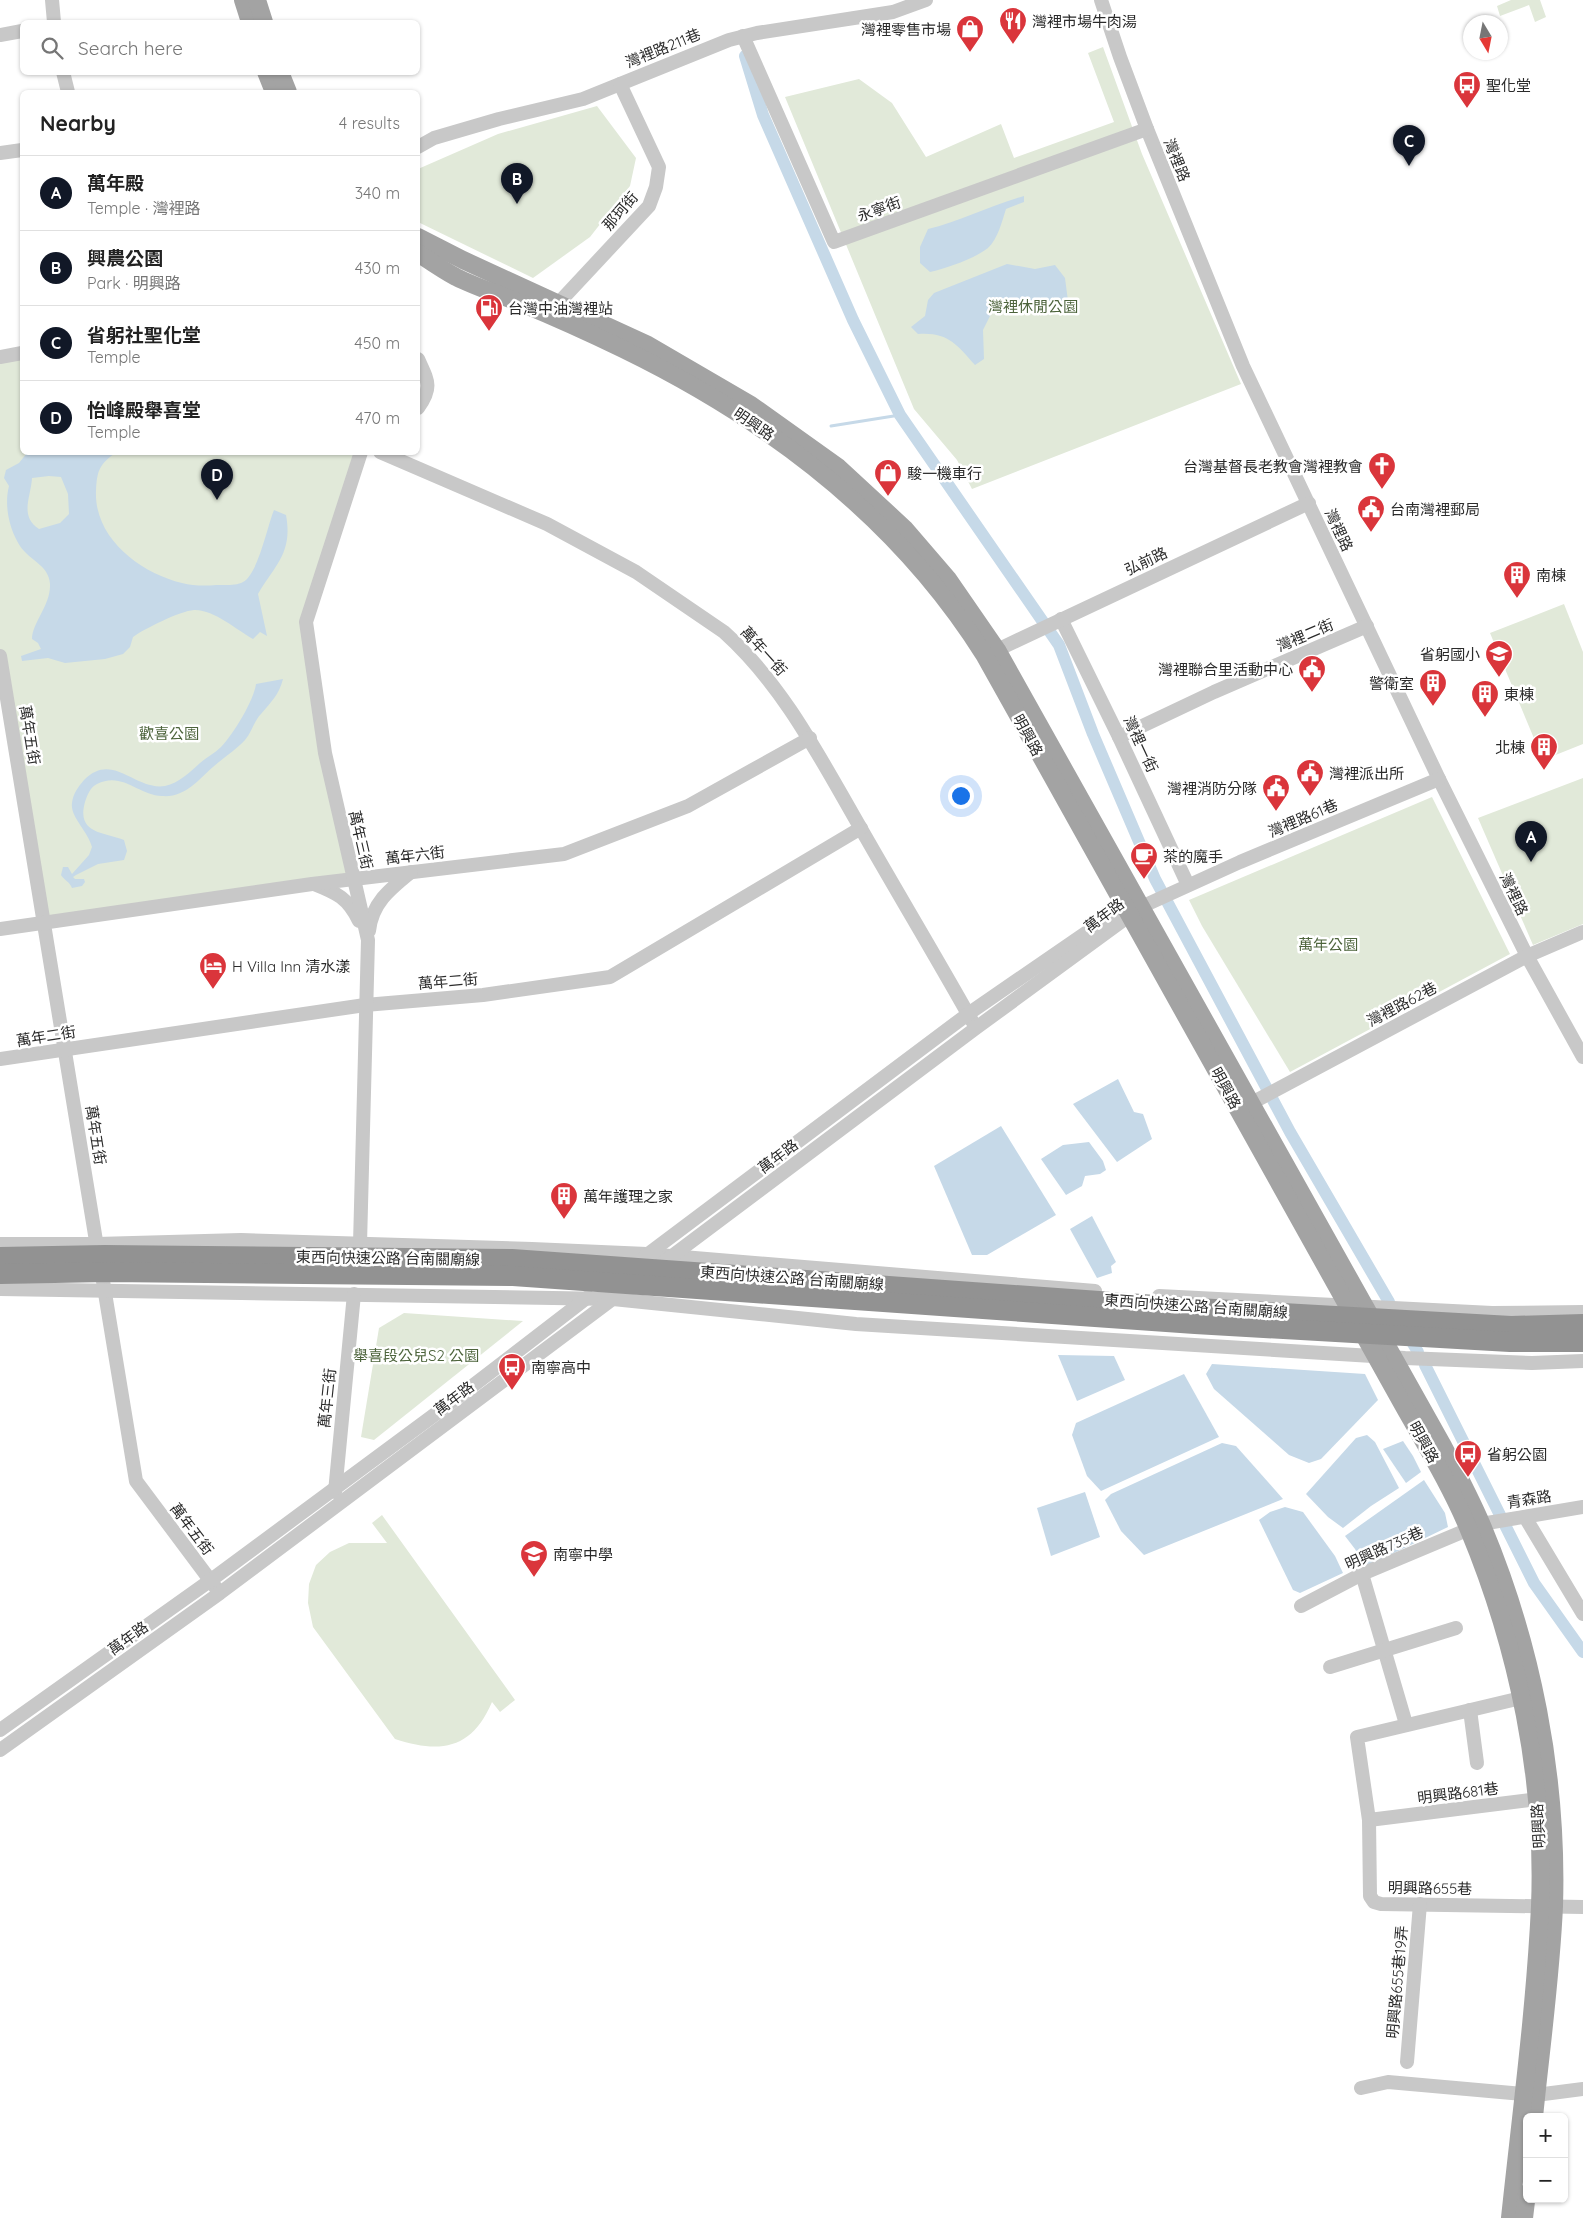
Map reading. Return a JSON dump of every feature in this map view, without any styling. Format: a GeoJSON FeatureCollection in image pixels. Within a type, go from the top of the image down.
{"type":"FeatureCollection","features":[{"type":"Feature","properties":{"kind":"highway","name":"東西向快速公路 台南關廟線"},"geometry":{"type":"LineString","coordinates":[[0,1257],[105,1255],[512,1259],[1207,1308],[1511,1326],[1583,1324]]}},
{"type":"Feature","properties":{"kind":"highway","name":"東西向快速公路 台南關廟線"},"geometry":{"type":"LineString","coordinates":[[0,1274],[118,1272],[513,1276],[1194,1324],[1510,1342],[1583,1342]]}},
{"type":"Feature","properties":{"kind":"main road"},"geometry":{"type":"LineString","coordinates":[[243,0],[249,20]]}},
{"type":"Feature","properties":{"kind":"main road"},"geometry":{"type":"LineString","coordinates":[[257,0],[263,20]]}},
{"type":"Feature","properties":{"kind":"main road"},"geometry":{"type":"LineString","coordinates":[[267,75],[273,90]]}},
{"type":"Feature","properties":{"kind":"main road"},"geometry":{"type":"LineString","coordinates":[[281,75],[287,90]]}},
{"type":"Feature","properties":{"kind":"main road","name":"明興路"},"geometry":{"type":"LineString","coordinates":[[420,238],[651,363],[744,417],[828,476],[896,540],[937,587],[975,640],[1138,908]]}},
{"type":"Feature","properties":{"kind":"main road","name":"明興路"},"geometry":{"type":"LineString","coordinates":[[420,254],[456,277],[553,309],[648,345],[752,405],[838,467],[905,529],[948,579],[997,650],[1138,908],[1250,1103],[1384,1357],[1442,1446],[1504,1583],[1522,1640],[1536,1696],[1543,1799],[1547,1906],[1530,2094],[1510,2218]]}},
{"type":"Feature","properties":{"kind":"main road","name":"明興路"},"geometry":{"type":"LineString","coordinates":[[1477,1525],[1490,1587],[1508,1645],[1521,1698],[1531,1751],[1543,1799]]}},
{"type":"Feature","properties":{"kind":"main road","name":"明興路"},"geometry":{"type":"LineString","coordinates":[[1530,2094],[1533,2113]]}},
{"type":"Feature","properties":{"kind":"main road"},"geometry":{"type":"LineString","coordinates":[[1524,2218],[1526,2203]]}},
{"type":"Feature","properties":{"kind":"street"},"geometry":{"type":"LineString","coordinates":[[52,0],[54,20]]}},
{"type":"Feature","properties":{"kind":"street","name":"灣裡路211巷"},"geometry":{"type":"LineString","coordinates":[[420,146],[434,138],[539,108],[584,99],[729,40],[743,36],[893,12],[926,0]]}},
{"type":"Feature","properties":{"kind":"street","name":"灣裡路"},"geometry":{"type":"LineString","coordinates":[[1102,0],[1120,57],[1147,129],[1243,366],[1439,779],[1527,956],[1583,1057]]}},
{"type":"Feature","properties":{"kind":"street"},"geometry":{"type":"LineString","coordinates":[[0,35],[20,31]]}},
{"type":"Feature","properties":{"kind":"street","name":"永寧街"},"geometry":{"type":"LineString","coordinates":[[743,36],[834,242],[1147,129]]}},
{"type":"Feature","properties":{"kind":"street"},"geometry":{"type":"LineString","coordinates":[[64,75],[68,90]]}},
{"type":"Feature","properties":{"kind":"street","name":"那珂街"},"geometry":{"type":"LineString","coordinates":[[553,309],[649,206],[656,187],[659,167],[620,84]]}},
{"type":"Feature","properties":{"kind":"street"},"geometry":{"type":"LineString","coordinates":[[0,154],[20,150]]}},
{"type":"Feature","properties":{"kind":"street"},"geometry":{"type":"LineString","coordinates":[[0,357],[20,353]]}},
{"type":"Feature","properties":{"kind":"street"},"geometry":{"type":"LineString","coordinates":[[420,364],[427,380],[427,395],[420,405]]}},
{"type":"Feature","properties":{"kind":"street","name":"萬年三街"},"geometry":{"type":"LineString","coordinates":[[360,455],[306,622],[325,753],[368,940],[360,1244]]}},
{"type":"Feature","properties":{"kind":"street","name":"萬年一街"},"geometry":{"type":"LineString","coordinates":[[387,455],[547,524],[636,572],[736,642],[771,681],[810,738],[976,1028]]}},
{"type":"Feature","properties":{"kind":"street","name":"弘前路"},"geometry":{"type":"LineString","coordinates":[[997,650],[1309,503]]}},
{"type":"Feature","properties":{"kind":"street","name":"灣裡一街"},"geometry":{"type":"LineString","coordinates":[[1061,619],[1120,737],[1184,887]]}},
{"type":"Feature","properties":{"kind":"street","name":"灣裡二街"},"geometry":{"type":"LineString","coordinates":[[1120,737],[1214,692],[1367,626]]}},
{"type":"Feature","properties":{"kind":"street","name":"萬年五街"},"geometry":{"type":"LineString","coordinates":[[0,656],[136,1480],[220,1592]]}},
{"type":"Feature","properties":{"kind":"street","name":"萬年六街"},"geometry":{"type":"LineString","coordinates":[[0,929],[312,884],[564,854],[688,806],[810,738]]}},
{"type":"Feature","properties":{"kind":"street","name":"灣裡路61巷"},"geometry":{"type":"LineString","coordinates":[[1138,908],[1439,779]]}},
{"type":"Feature","properties":{"kind":"street","name":"萬年二街"},"geometry":{"type":"LineString","coordinates":[[0,1060],[365,1005],[483,995],[610,977],[861,828]]}},
{"type":"Feature","properties":{"kind":"street"},"geometry":{"type":"LineString","coordinates":[[368,940],[370,923],[377,904],[383,896],[411,872]]}},
{"type":"Feature","properties":{"kind":"street"},"geometry":{"type":"LineString","coordinates":[[312,884],[343,897],[353,908],[368,940]]}},
{"type":"Feature","properties":{"kind":"street","name":"萬年路"},"geometry":{"type":"LineString","coordinates":[[0,1730],[211,1580],[968,1014],[1138,908]]}},
{"type":"Feature","properties":{"kind":"street","name":"萬年路"},"geometry":{"type":"LineString","coordinates":[[0,1750],[220,1592],[1138,908]]}},
{"type":"Feature","properties":{"kind":"street","name":"灣裡路62巷"},"geometry":{"type":"LineString","coordinates":[[1250,1103],[1527,956],[1583,932]]}},
{"type":"Feature","properties":{"kind":"street"},"geometry":{"type":"LineString","coordinates":[[0,1244],[97,1244],[241,1240],[647,1254],[1131,1294],[1492,1313],[1583,1312]]}},
{"type":"Feature","properties":{"kind":"street"},"geometry":{"type":"LineString","coordinates":[[0,1290],[105,1290],[613,1299],[856,1324],[1384,1357],[1532,1363],[1583,1361]]}},
{"type":"Feature","properties":{"kind":"street","name":"萬年三街"},"geometry":{"type":"LineString","coordinates":[[335,1506],[335,1488],[354,1294]]}},
{"type":"Feature","properties":{"kind":"street","name":"青森路"},"geometry":{"type":"LineString","coordinates":[[1477,1525],[1583,1507]]}},
{"type":"Feature","properties":{"kind":"street"},"geometry":{"type":"LineString","coordinates":[[1524,1517],[1583,1614]]}},
{"type":"Feature","properties":{"kind":"street","name":"明興路735巷"},"geometry":{"type":"LineString","coordinates":[[1301,1606],[1362,1574],[1477,1525]]}},
{"type":"Feature","properties":{"kind":"street"},"geometry":{"type":"LineString","coordinates":[[1362,1574],[1406,1724]]}},
{"type":"Feature","properties":{"kind":"street"},"geometry":{"type":"LineString","coordinates":[[1330,1667],[1456,1628]]}},
{"type":"Feature","properties":{"kind":"street"},"geometry":{"type":"LineString","coordinates":[[1369,1820],[1357,1737],[1521,1698]]}},
{"type":"Feature","properties":{"kind":"street"},"geometry":{"type":"LineString","coordinates":[[1470,1710],[1477,1763]]}},
{"type":"Feature","properties":{"kind":"street","name":"明興路681巷"},"geometry":{"type":"LineString","coordinates":[[1369,1820],[1543,1799]]}},
{"type":"Feature","properties":{"kind":"street","name":"明興路655巷"},"geometry":{"type":"LineString","coordinates":[[1369,1820],[1370,1896],[1374,1902],[1381,1904],[1583,1907]]}},
{"type":"Feature","properties":{"kind":"street","name":"明興路655巷19弄"},"geometry":{"type":"LineString","coordinates":[[1407,2062],[1420,1904]]}},
{"type":"Feature","properties":{"kind":"street"},"geometry":{"type":"LineString","coordinates":[[1361,2088],[1388,2082],[1530,2094],[1583,2089]]}},
{"type":"Feature","properties":{"kind":"green space"},"geometry":{"type":"Polygon","coordinates":[[[1511,0],[1540,0],[1546,17],[1535,22],[1529,5],[1500,15],[1497,6],[1511,0]]]}},
{"type":"Feature","properties":{"kind":"green space","name":"灣裡休閒公園"},"geometry":{"type":"Polygon","coordinates":[[[1103,47],[1142,154],[1241,384],[972,489],[957,460],[914,409],[785,97],[859,79],[892,103],[926,157],[1001,124],[1014,158],[1114,122],[1088,53],[1103,47]]]}},
{"type":"Feature","properties":{"kind":"green space"},"geometry":{"type":"Polygon","coordinates":[[[597,106],[636,158],[630,186],[590,237],[533,278],[420,223],[420,168],[498,134],[597,106]]]}},
{"type":"Feature","properties":{"kind":"green space","name":"歡喜公園"},"geometry":{"type":"Polygon","coordinates":[[[20,353],[20,455],[360,455],[306,622],[354,879],[45,921],[0,656],[0,357],[20,353]]]}},
{"type":"Feature","properties":{"kind":"green space"},"geometry":{"type":"Polygon","coordinates":[[[1564,604],[1583,652],[1583,744],[1543,760],[1490,633],[1564,604]]]}},
{"type":"Feature","properties":{"kind":"green space"},"geometry":{"type":"Polygon","coordinates":[[[1583,778],[1583,924],[1533,945],[1478,818],[1583,778]]]}},
{"type":"Feature","properties":{"kind":"green space","name":"萬年公園"},"geometry":{"type":"Polygon","coordinates":[[[1432,797],[1510,954],[1290,1072],[1202,926],[1189,900],[1432,797]]]}},
{"type":"Feature","properties":{"kind":"green space","name":"舉喜段公兒S2 公園"},"geometry":{"type":"Polygon","coordinates":[[[404,1313],[523,1321],[374,1440],[361,1437],[379,1328],[404,1313]]]}},
{"type":"Feature","properties":{"kind":"green space"},"geometry":{"type":"Polygon","coordinates":[[[382,1515],[515,1700],[500,1712],[492,1702],[475,1730],[453,1744],[427,1746],[395,1739],[313,1627],[308,1603],[309,1584],[316,1565],[330,1552],[349,1543],[387,1543],[372,1523],[382,1515]]]}},
{"type":"Feature","properties":{"kind":"water"},"geometry":{"type":"Polygon","coordinates":[[[1024,196],[1024,202],[1006,209],[994,240],[982,252],[960,263],[930,272],[920,263],[920,247],[928,229],[1024,196]]]}},
{"type":"Feature","properties":{"kind":"water"},"geometry":{"type":"Polygon","coordinates":[[[1007,264],[1035,269],[1055,265],[1065,278],[1068,301],[1058,305],[1022,299],[992,312],[983,330],[984,359],[975,365],[951,341],[937,335],[918,334],[911,327],[925,316],[928,300],[934,293],[1007,264]]]}},
{"type":"Feature","properties":{"kind":"water"},"geometry":{"type":"Polygon","coordinates":[[[25,455],[112,455],[102,465],[97,478],[97,508],[103,524],[111,538],[136,562],[166,578],[186,584],[199,586],[230,585],[243,582],[253,570],[258,560],[274,510],[286,515],[288,528],[285,549],[258,594],[267,636],[260,632],[253,639],[217,616],[194,610],[171,617],[133,637],[130,647],[123,654],[105,659],[65,663],[48,658],[22,661],[21,656],[41,649],[38,643],[32,639],[35,627],[48,599],[50,584],[46,572],[20,546],[10,525],[7,509],[9,486],[4,478],[6,470],[19,463],[25,455]],[[61,477],[32,478],[28,512],[33,524],[39,529],[60,523],[69,514],[68,494],[61,477]]]}},
{"type":"Feature","properties":{"kind":"water"},"geometry":{"type":"Polygon","coordinates":[[[283,679],[277,694],[259,717],[245,740],[184,791],[170,796],[153,795],[114,780],[92,787],[85,802],[84,820],[88,826],[100,833],[124,840],[127,851],[124,860],[98,864],[73,877],[75,879],[84,879],[85,882],[82,886],[72,888],[61,875],[63,867],[68,867],[72,874],[89,855],[92,847],[72,808],[75,794],[84,780],[95,772],[105,769],[114,770],[154,786],[165,786],[175,782],[184,777],[226,742],[247,708],[256,684],[283,679]]]}},
{"type":"Feature","properties":{"kind":"water"},"geometry":{"type":"Polygon","coordinates":[[[1118,1079],[1134,1112],[1143,1114],[1152,1139],[1117,1162],[1073,1104],[1118,1079]]]}},
{"type":"Feature","properties":{"kind":"water"},"geometry":{"type":"Polygon","coordinates":[[[1001,1126],[1056,1215],[987,1255],[972,1255],[934,1166],[1001,1126]]]}},
{"type":"Feature","properties":{"kind":"water"},"geometry":{"type":"Polygon","coordinates":[[[1089,1142],[1103,1161],[1106,1170],[1100,1174],[1085,1176],[1082,1186],[1066,1195],[1041,1159],[1063,1145],[1089,1142]]]}},
{"type":"Feature","properties":{"kind":"water"},"geometry":{"type":"Polygon","coordinates":[[[1092,1216],[1116,1262],[1111,1266],[1112,1273],[1097,1278],[1070,1229],[1092,1216]]]}},
{"type":"Feature","properties":{"kind":"water"},"geometry":{"type":"Polygon","coordinates":[[[1058,1355],[1114,1356],[1125,1380],[1077,1401],[1058,1355]]]}},
{"type":"Feature","properties":{"kind":"water"},"geometry":{"type":"Polygon","coordinates":[[[1212,1364],[1365,1374],[1378,1400],[1321,1459],[1309,1463],[1289,1455],[1214,1389],[1206,1374],[1212,1364]]]}},
{"type":"Feature","properties":{"kind":"water"},"geometry":{"type":"Polygon","coordinates":[[[1184,1374],[1219,1437],[1101,1491],[1087,1476],[1072,1435],[1076,1423],[1184,1374]]]}},
{"type":"Feature","properties":{"kind":"water"},"geometry":{"type":"Polygon","coordinates":[[[1367,1435],[1375,1442],[1399,1488],[1371,1506],[1343,1528],[1328,1517],[1306,1494],[1356,1438],[1367,1435]]]}},
{"type":"Feature","properties":{"kind":"water"},"geometry":{"type":"Polygon","coordinates":[[[1403,1441],[1421,1472],[1406,1483],[1383,1449],[1403,1441]]]}},
{"type":"Feature","properties":{"kind":"water"},"geometry":{"type":"Polygon","coordinates":[[[1222,1443],[1236,1446],[1283,1499],[1144,1555],[1121,1531],[1105,1500],[1111,1494],[1222,1443]]]}},
{"type":"Feature","properties":{"kind":"water"},"geometry":{"type":"Polygon","coordinates":[[[1424,1480],[1445,1513],[1448,1527],[1365,1567],[1345,1536],[1424,1480]]]}},
{"type":"Feature","properties":{"kind":"water"},"geometry":{"type":"Polygon","coordinates":[[[1085,1492],[1100,1537],[1051,1556],[1037,1508],[1085,1492]]]}},
{"type":"Feature","properties":{"kind":"water"},"geometry":{"type":"Polygon","coordinates":[[[1285,1507],[1303,1512],[1335,1556],[1343,1573],[1300,1593],[1293,1590],[1259,1520],[1270,1512],[1285,1507]]]}},
{"type":"Feature","properties":{"kind":"waterway"},"geometry":{"type":"LineString","coordinates":[[745,56],[763,115],[853,320],[900,415],[1059,645],[1093,734],[1155,879],[1290,1132],[1389,1302]]}},
{"type":"Feature","properties":{"kind":"waterway"},"geometry":{"type":"LineString","coordinates":[[831,426],[900,415]]}},
{"type":"Feature","properties":{"kind":"waterway"},"geometry":{"type":"LineString","coordinates":[[1406,1332],[1418,1352]]}},
{"type":"Feature","properties":{"kind":"waterway"},"geometry":{"type":"LineString","coordinates":[[1425,1365],[1534,1583],[1583,1652]]}},
{"type":"Feature","properties":{"kind":"place","name":"灣裡市場牛肉湯"},"geometry":{"type":"Point","coordinates":[1013,45]}},
{"type":"Feature","properties":{"kind":"place","name":"灣裡零售市場"},"geometry":{"type":"Point","coordinates":[970,53]}},
{"type":"Feature","properties":{"kind":"place","name":"聖化堂"},"geometry":{"type":"Point","coordinates":[1467,109]}},
{"type":"Feature","properties":{"kind":"place","name":"省躬社聖化堂"},"geometry":{"type":"Point","coordinates":[1409,166]}},
{"type":"Feature","properties":{"kind":"place","name":"興農公園"},"geometry":{"type":"Point","coordinates":[517,204]}},
{"type":"Feature","properties":{"kind":"place","name":"台灣中油灣裡站"},"geometry":{"type":"Point","coordinates":[489,332]}},
{"type":"Feature","properties":{"kind":"place","name":"台灣基督長老教會灣裡教會"},"geometry":{"type":"Point","coordinates":[1382,490]}},
{"type":"Feature","properties":{"kind":"place","name":"駿一機車行"},"geometry":{"type":"Point","coordinates":[888,497]}},
{"type":"Feature","properties":{"kind":"place","name":"怡峰殿舉喜堂"},"geometry":{"type":"Point","coordinates":[217,500]}},
{"type":"Feature","properties":{"kind":"place","name":"台南灣裡郵局"},"geometry":{"type":"Point","coordinates":[1371,533]}},
{"type":"Feature","properties":{"kind":"place","name":"南棟"},"geometry":{"type":"Point","coordinates":[1517,599]}},
{"type":"Feature","properties":{"kind":"place","name":"省躬國小"},"geometry":{"type":"Point","coordinates":[1499,678]}},
{"type":"Feature","properties":{"kind":"place","name":"灣裡聯合里活動中心"},"geometry":{"type":"Point","coordinates":[1312,693]}},
{"type":"Feature","properties":{"kind":"place","name":"警衛室"},"geometry":{"type":"Point","coordinates":[1433,707]}},
{"type":"Feature","properties":{"kind":"place","name":"東棟"},"geometry":{"type":"Point","coordinates":[1485,718]}},
{"type":"Feature","properties":{"kind":"place","name":"北棟"},"geometry":{"type":"Point","coordinates":[1544,771]}},
{"type":"Feature","properties":{"kind":"place","name":"灣裡派出所"},"geometry":{"type":"Point","coordinates":[1310,797]}},
{"type":"Feature","properties":{"kind":"place","name":"灣裡消防分隊"},"geometry":{"type":"Point","coordinates":[1276,812]}},
{"type":"Feature","properties":{"kind":"place","name":"萬年殿"},"geometry":{"type":"Point","coordinates":[1531,862]}},
{"type":"Feature","properties":{"kind":"place","name":"茶的魔手"},"geometry":{"type":"Point","coordinates":[1144,880]}},
{"type":"Feature","properties":{"kind":"place","name":"H Villa Inn 清水漾"},"geometry":{"type":"Point","coordinates":[213,990]}},
{"type":"Feature","properties":{"kind":"place","name":"萬年護理之家"},"geometry":{"type":"Point","coordinates":[564,1220]}},
{"type":"Feature","properties":{"kind":"place","name":"南寧高中"},"geometry":{"type":"Point","coordinates":[512,1391]}},
{"type":"Feature","properties":{"kind":"place","name":"省躬公園"},"geometry":{"type":"Point","coordinates":[1468,1478]}},
{"type":"Feature","properties":{"kind":"place","name":"南寧中學"},"geometry":{"type":"Point","coordinates":[534,1578]}}]}
